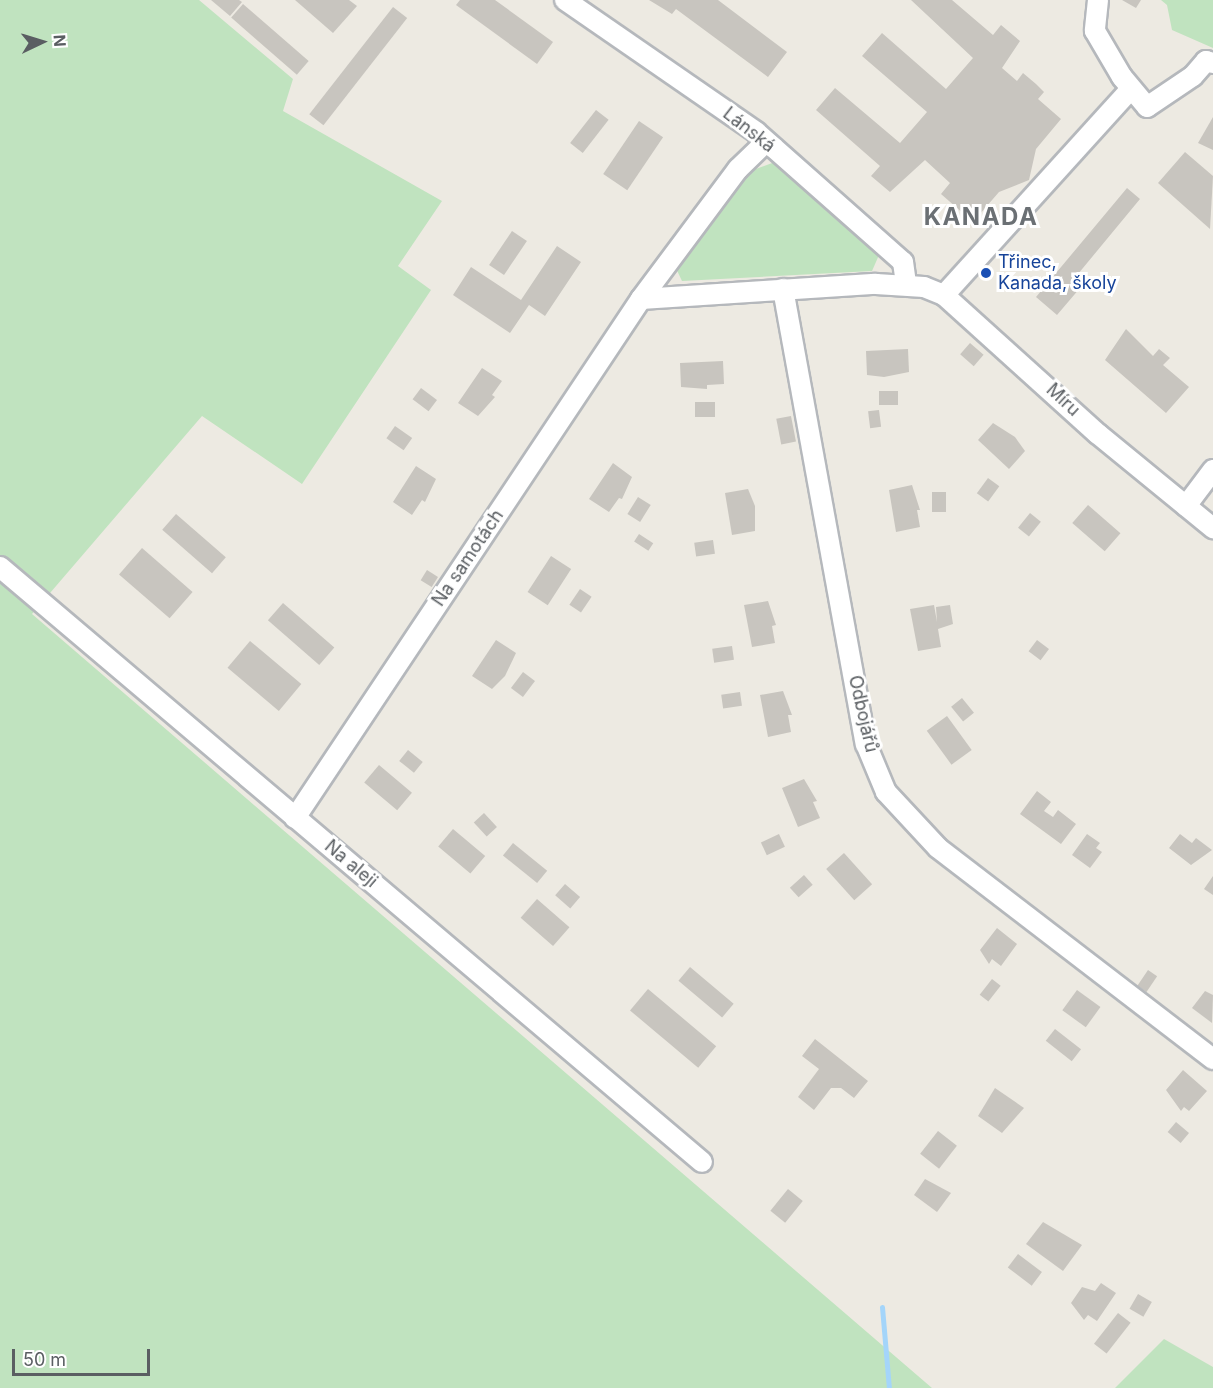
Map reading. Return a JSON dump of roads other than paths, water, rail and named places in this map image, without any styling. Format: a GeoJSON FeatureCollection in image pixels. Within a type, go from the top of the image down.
{"type":"FeatureCollection","features":[{"type":"Feature","properties":{"kind":"street","name":"Lánská"},"geometry":{"type":"LineString","coordinates":[[565,0],[766,142],[903,262],[906,284]]}},
{"type":"Feature","properties":{"kind":"street"},"geometry":{"type":"LineString","coordinates":[[1098,0],[1095,31],[1131,89],[1147,107],[1193,76],[1206,61],[1213,63]]}},
{"type":"Feature","properties":{"kind":"street"},"geometry":{"type":"LineString","coordinates":[[944,295],[1131,89]]}},
{"type":"Feature","properties":{"kind":"street","name":"Na samotách"},"geometry":{"type":"LineString","coordinates":[[296,818],[641,299],[738,169],[766,142]]}},
{"type":"Feature","properties":{"kind":"street"},"geometry":{"type":"LineString","coordinates":[[641,299],[783,289],[906,284]]}},
{"type":"Feature","properties":{"kind":"street","name":"Míru"},"geometry":{"type":"LineString","coordinates":[[906,284],[944,295],[1186,507],[1213,528]]}},
{"type":"Feature","properties":{"kind":"street","name":"Odbojářů"},"geometry":{"type":"LineString","coordinates":[[783,289],[866,744],[886,792],[938,848],[1213,1059]]}},
{"type":"Feature","properties":{"kind":"street"},"geometry":{"type":"LineString","coordinates":[[1186,507],[1213,470]]}},
{"type":"Feature","properties":{"kind":"street","name":"Na aleji"},"geometry":{"type":"LineString","coordinates":[[0,567],[702,1162]]}},
{"type":"Feature","properties":{"kind":"waterway"},"geometry":{"type":"LineString","coordinates":[[882,1307],[889,1388]]}},
{"type":"Feature","properties":{"kind":"place","name":"Třinec, Kanada, školy"},"geometry":{"type":"Point","coordinates":[986,273]}},
{"type":"Feature","properties":{"kind":"district","name":"KANADA"},"geometry":{"type":"Point","coordinates":[981,217]}}]}
